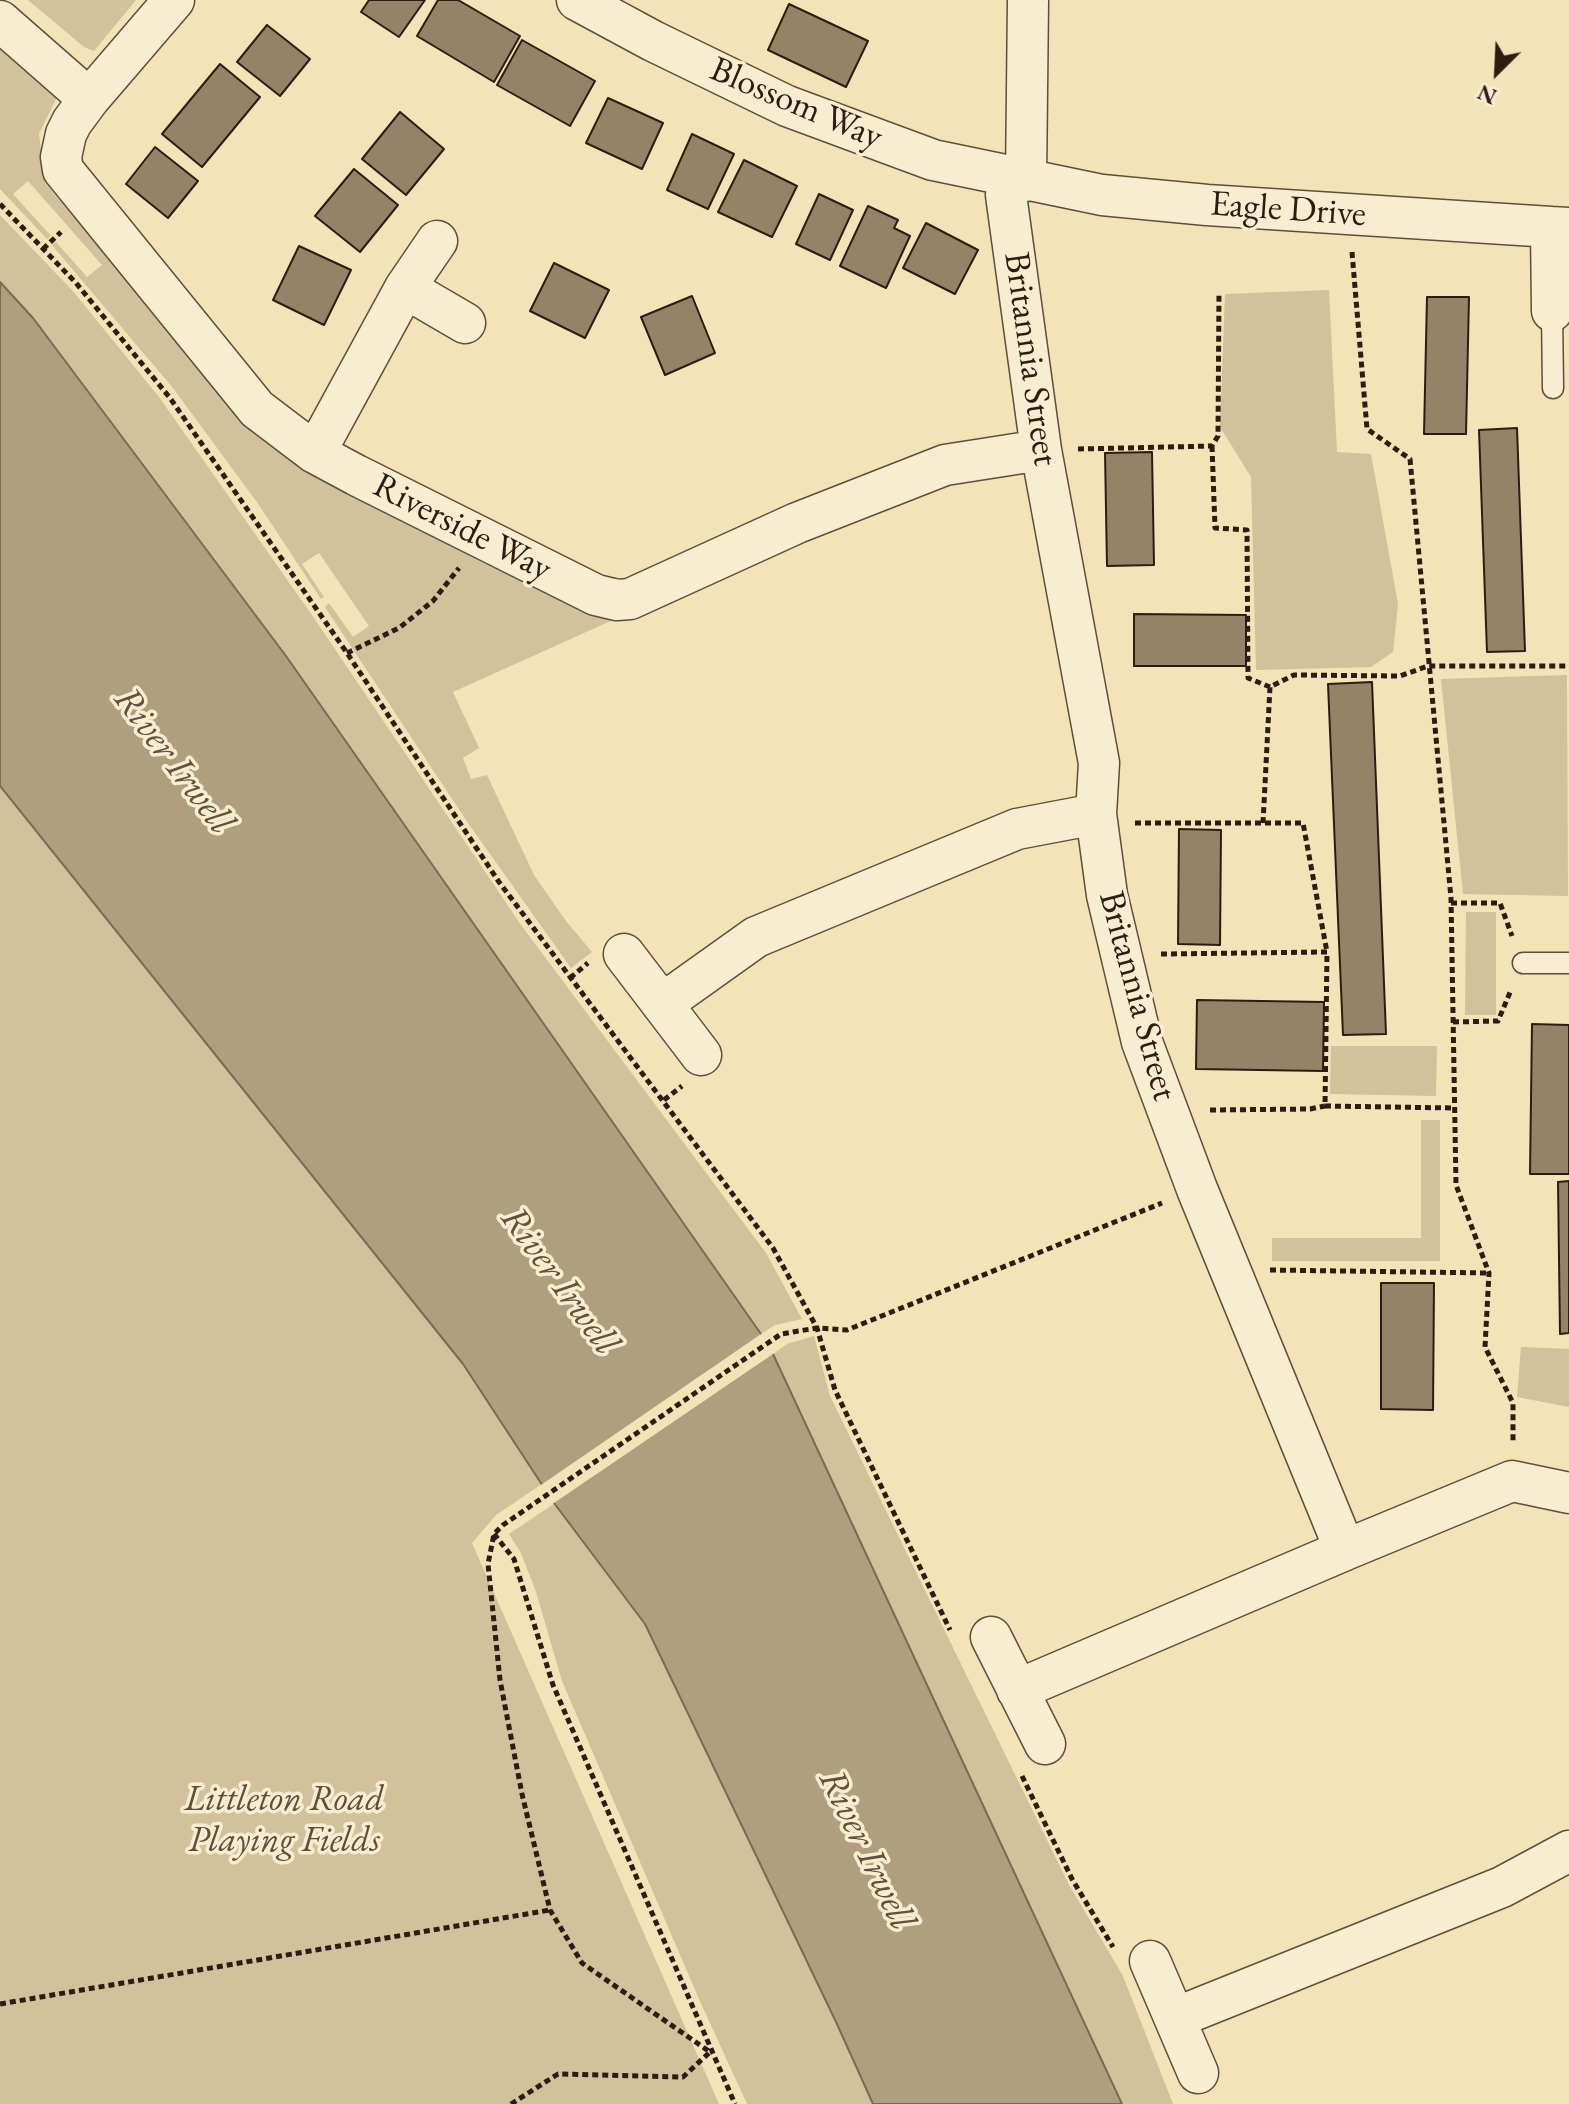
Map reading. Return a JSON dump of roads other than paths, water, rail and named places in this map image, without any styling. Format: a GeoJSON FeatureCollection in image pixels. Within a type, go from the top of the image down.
{"type":"FeatureCollection","features":[{"type":"Feature","properties":{"kind":"street","name":"Riverside Way"},"geometry":{"type":"LineString","coordinates":[[174,0],[89,99],[66,134],[61,157],[63,170],[257,409],[315,453],[605,599],[630,599],[797,523],[902,480],[945,465],[1041,450]]}},
{"type":"Feature","properties":{"kind":"street","name":"Blossom Way"},"geometry":{"type":"LineString","coordinates":[[577,0],[787,106],[933,160],[1017,179]]}},
{"type":"Feature","properties":{"kind":"street","name":"Britannia Street"},"geometry":{"type":"LineString","coordinates":[[1028,0],[1017,179],[1006,195],[1041,450],[1099,763],[1096,819],[1107,895],[1142,1042],[1166,1111],[1345,1550]]}},
{"type":"Feature","properties":{"kind":"street"},"geometry":{"type":"LineString","coordinates":[[0,21],[89,99]]}},
{"type":"Feature","properties":{"kind":"street","name":"Eagle Drive"},"geometry":{"type":"LineString","coordinates":[[1017,179],[1102,195],[1207,205],[1560,228],[1552,311]]}},
{"type":"Feature","properties":{"kind":"street"},"geometry":{"type":"LineString","coordinates":[[315,453],[405,288],[437,241]]}},
{"type":"Feature","properties":{"kind":"street"},"geometry":{"type":"LineString","coordinates":[[405,288],[465,323]]}},
{"type":"Feature","properties":{"kind":"street"},"geometry":{"type":"LineString","coordinates":[[662,1004],[756,937],[1017,829],[1096,819]]}},
{"type":"Feature","properties":{"kind":"street"},"geometry":{"type":"LineString","coordinates":[[624,954],[701,1055]]}},
{"type":"Feature","properties":{"kind":"street"},"geometry":{"type":"LineString","coordinates":[[1017,1690],[1512,1481],[1569,1493]]}},
{"type":"Feature","properties":{"kind":"street"},"geometry":{"type":"LineString","coordinates":[[991,1637],[1045,1744]]}},
{"type":"Feature","properties":{"kind":"street"},"geometry":{"type":"LineString","coordinates":[[1175,2018],[1502,1887],[1569,1851]]}},
{"type":"Feature","properties":{"kind":"street"},"geometry":{"type":"LineString","coordinates":[[1150,1961],[1198,2073]]}},
{"type":"Feature","properties":{"kind":"lane"},"geometry":{"type":"LineString","coordinates":[[1552,311],[1553,388]]}},
{"type":"Feature","properties":{"kind":"lane"},"geometry":{"type":"LineString","coordinates":[[1523,963],[1569,963]]}},
{"type":"Feature","properties":{"kind":"water","name":"River Irwell"},"geometry":{"type":"Polygon","coordinates":[[[0,282],[33,318],[286,656],[761,1334],[1122,2104],[873,2104],[645,1624],[554,1503],[463,1364],[0,786],[0,282]]]}},
{"type":"Feature","properties":{"kind":"park label","name":"Littleton Road Playing Fields"},"geometry":{"type":"Point","coordinates":[284,1820]}}]}
